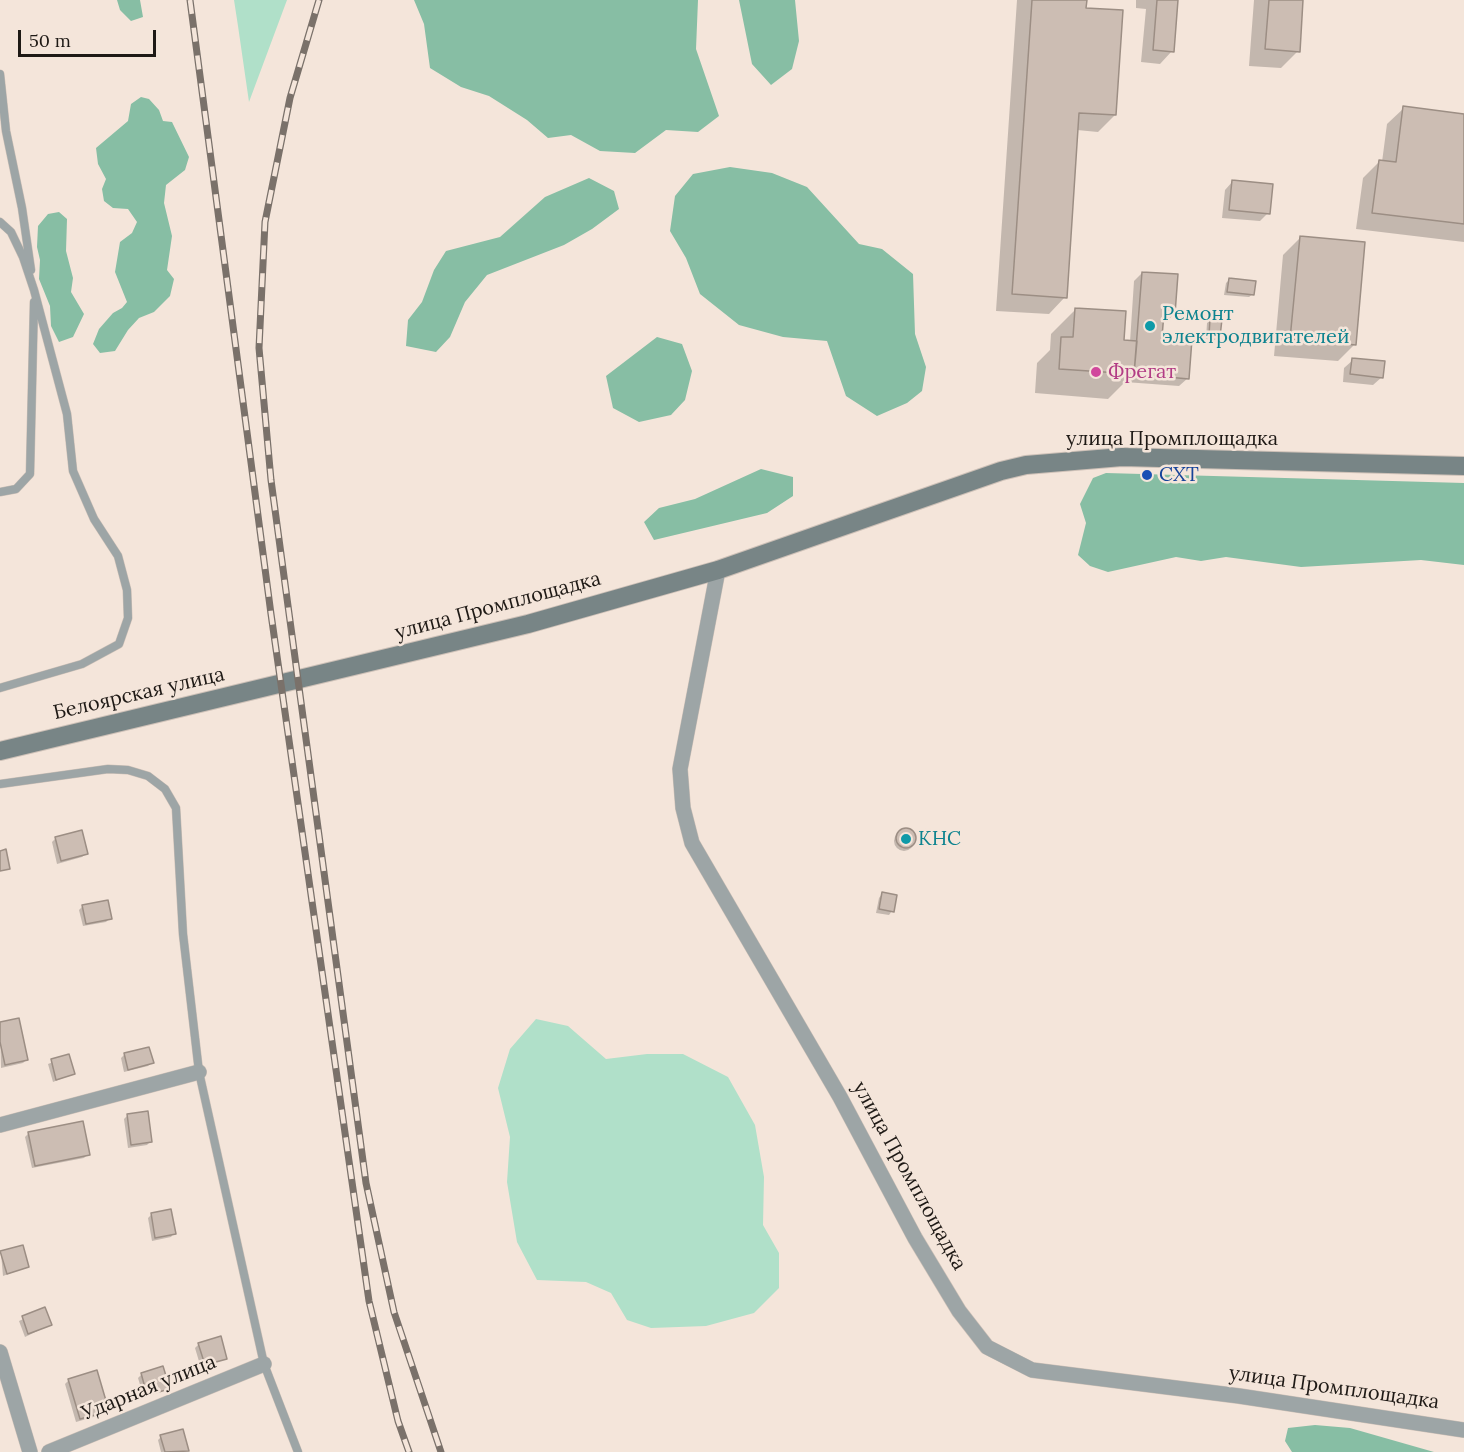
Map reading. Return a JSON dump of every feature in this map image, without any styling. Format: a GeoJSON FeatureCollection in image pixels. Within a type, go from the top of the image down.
{"type":"FeatureCollection","features":[{"type":"Feature","properties":{"kind":"street","name":"улица Промплощадка"},"geometry":{"type":"LineString","coordinates":[[288,683],[528,624],[718,570],[1001,471],[1038,463],[1122,457],[1464,466]]}},
{"type":"Feature","properties":{"kind":"street","name":"улица Промплощадка"},"geometry":{"type":"LineString","coordinates":[[718,570],[680,769],[683,808],[692,843],[840,1097],[915,1238],[959,1311],[987,1347],[1032,1370],[1239,1396],[1464,1430]]}},
{"type":"Feature","properties":{"kind":"street","name":"Белоярская улица"},"geometry":{"type":"LineString","coordinates":[[0,751],[288,683]]}},
{"type":"Feature","properties":{"kind":"street"},"geometry":{"type":"LineString","coordinates":[[0,1125],[199,1072]]}},
{"type":"Feature","properties":{"kind":"street"},"geometry":{"type":"LineString","coordinates":[[0,1352],[30,1452]]}},
{"type":"Feature","properties":{"kind":"street","name":"Ударная улица"},"geometry":{"type":"LineString","coordinates":[[49,1452],[264,1364]]}},
{"type":"Feature","properties":{"kind":"lane"},"geometry":{"type":"LineString","coordinates":[[0,74],[6,130],[22,208],[34,290],[67,414],[73,471],[94,519],[118,556],[127,590],[128,618],[119,644],[82,664],[0,688]]}},
{"type":"Feature","properties":{"kind":"lane"},"geometry":{"type":"LineString","coordinates":[[0,222],[11,232],[34,290],[30,474],[16,489],[0,492]]}},
{"type":"Feature","properties":{"kind":"lane"},"geometry":{"type":"LineString","coordinates":[[0,784],[108,770],[128,770],[147,776],[165,789],[176,808],[183,934],[199,1072],[264,1364],[298,1452]]}},
{"type":"Feature","properties":{"kind":"green space"},"geometry":{"type":"Polygon","coordinates":[[[117,0],[140,0],[143,17],[131,21],[120,10],[117,0]]]}},
{"type":"Feature","properties":{"kind":"green space"},"geometry":{"type":"Polygon","coordinates":[[[234,0],[287,0],[249,102],[238,26],[234,0]]]}},
{"type":"Feature","properties":{"kind":"green space"},"geometry":{"type":"Polygon","coordinates":[[[414,0],[698,0],[696,49],[719,116],[698,132],[666,130],[635,153],[600,151],[571,135],[548,138],[527,120],[489,96],[461,87],[430,68],[424,24],[414,0]]]}},
{"type":"Feature","properties":{"kind":"green space"},"geometry":{"type":"Polygon","coordinates":[[[739,0],[795,0],[799,41],[792,69],[771,85],[752,64],[739,0]]]}},
{"type":"Feature","properties":{"kind":"green space"},"geometry":{"type":"Polygon","coordinates":[[[141,97],[149,99],[159,110],[163,121],[172,122],[189,157],[185,170],[166,185],[164,203],[172,236],[167,270],[174,279],[170,296],[154,312],[139,318],[128,330],[115,351],[100,353],[93,344],[99,329],[127,302],[115,272],[120,242],[132,233],[137,222],[128,209],[113,208],[104,201],[102,189],[106,179],[98,164],[96,148],[128,121],[131,104],[141,97]]]}},
{"type":"Feature","properties":{"kind":"green space"},"geometry":{"type":"Polygon","coordinates":[[[730,167],[772,173],[807,187],[859,244],[882,249],[913,274],[915,334],[926,367],[922,391],[907,403],[877,416],[846,396],[827,341],[783,337],[739,325],[700,294],[686,258],[670,231],[675,196],[693,174],[730,167]]]}},
{"type":"Feature","properties":{"kind":"green space"},"geometry":{"type":"Polygon","coordinates":[[[589,178],[614,191],[619,209],[592,229],[564,245],[487,275],[465,302],[450,337],[436,352],[406,346],[408,320],[422,302],[434,270],[446,251],[500,237],[545,197],[589,178]]]}},
{"type":"Feature","properties":{"kind":"green space"},"geometry":{"type":"Polygon","coordinates":[[[59,212],[67,219],[66,251],[73,278],[71,292],[84,314],[73,337],[59,342],[51,326],[50,306],[39,279],[40,260],[37,247],[38,226],[48,214],[59,212]]]}},
{"type":"Feature","properties":{"kind":"green space"},"geometry":{"type":"Polygon","coordinates":[[[657,337],[682,344],[692,371],[685,400],[671,415],[639,422],[613,408],[606,376],[657,337]]]}},
{"type":"Feature","properties":{"kind":"green space"},"geometry":{"type":"Polygon","coordinates":[[[761,469],[793,477],[793,496],[767,513],[654,540],[644,522],[659,508],[695,499],[761,469]]]}},
{"type":"Feature","properties":{"kind":"green space"},"geometry":{"type":"Polygon","coordinates":[[[1106,473],[1464,483],[1464,565],[1421,560],[1301,567],[1226,557],[1201,561],[1176,557],[1108,572],[1090,566],[1078,555],[1086,523],[1080,504],[1093,478],[1106,473]]]}},
{"type":"Feature","properties":{"kind":"green space"},"geometry":{"type":"Polygon","coordinates":[[[536,1019],[568,1026],[606,1059],[647,1054],[683,1054],[728,1077],[755,1125],[764,1177],[763,1225],[779,1253],[779,1288],[754,1313],[706,1326],[651,1328],[627,1320],[611,1293],[586,1282],[537,1280],[517,1242],[507,1182],[510,1137],[498,1088],[510,1049],[536,1019]]]}},
{"type":"Feature","properties":{"kind":"green space"},"geometry":{"type":"Polygon","coordinates":[[[1315,1425],[1350,1428],[1434,1452],[1292,1452],[1285,1441],[1288,1428],[1315,1425]]]}},
{"type":"Feature","properties":{"kind":"building"},"geometry":{"type":"Polygon","coordinates":[[[1032,0],[1087,0],[1086,8],[1123,10],[1116,115],[1079,113],[1067,298],[1012,294],[1032,0]]]}},
{"type":"Feature","properties":{"kind":"building"},"geometry":{"type":"Polygon","coordinates":[[[1157,0],[1178,0],[1174,52],[1153,50],[1157,0]]]}},
{"type":"Feature","properties":{"kind":"building"},"geometry":{"type":"Polygon","coordinates":[[[1269,0],[1303,0],[1300,52],[1265,49],[1269,0]]]}},
{"type":"Feature","properties":{"kind":"building"},"geometry":{"type":"Polygon","coordinates":[[[1403,106],[1464,114],[1464,224],[1372,213],[1379,160],[1396,162],[1403,106]]]}},
{"type":"Feature","properties":{"kind":"building"},"geometry":{"type":"Polygon","coordinates":[[[1232,180],[1273,184],[1270,214],[1229,210],[1232,180]]]}},
{"type":"Feature","properties":{"kind":"building"},"geometry":{"type":"Polygon","coordinates":[[[1300,236],[1365,242],[1356,345],[1290,339],[1300,236]]]}},
{"type":"Feature","properties":{"kind":"building","name":"Ремонт электродвигателей"},"geometry":{"type":"Polygon","coordinates":[[[1142,272],[1178,274],[1175,314],[1164,313],[1162,337],[1192,339],[1189,379],[1134,374],[1142,272]]]}},
{"type":"Feature","properties":{"kind":"building"},"geometry":{"type":"Polygon","coordinates":[[[1229,278],[1256,281],[1254,295],[1227,292],[1229,278]]]}},
{"type":"Feature","properties":{"kind":"building"},"geometry":{"type":"Polygon","coordinates":[[[1075,308],[1126,311],[1124,340],[1137,341],[1134,374],[1059,369],[1061,337],[1073,337],[1075,308]]]}},
{"type":"Feature","properties":{"kind":"building"},"geometry":{"type":"Polygon","coordinates":[[[1210,318],[1222,319],[1220,337],[1209,336],[1210,318]]]}},
{"type":"Feature","properties":{"kind":"building"},"geometry":{"type":"Polygon","coordinates":[[[1352,358],[1385,361],[1383,378],[1350,374],[1352,358]]]}},
{"type":"Feature","properties":{"kind":"building","name":"КНС"},"geometry":{"type":"Polygon","coordinates":[[[906,828],[913,831],[916,838],[913,845],[906,848],[899,845],[896,838],[899,831],[906,828]]]}},
{"type":"Feature","properties":{"kind":"building"},"geometry":{"type":"Polygon","coordinates":[[[82,830],[88,854],[61,861],[55,837],[82,830]]]}},
{"type":"Feature","properties":{"kind":"building"},"geometry":{"type":"Polygon","coordinates":[[[6,849],[10,869],[0,871],[0,851],[6,849]]]}},
{"type":"Feature","properties":{"kind":"building"},"geometry":{"type":"Polygon","coordinates":[[[882,892],[897,895],[894,912],[879,909],[882,892]]]}},
{"type":"Feature","properties":{"kind":"building"},"geometry":{"type":"Polygon","coordinates":[[[108,900],[112,919],[86,924],[82,905],[108,900]]]}},
{"type":"Feature","properties":{"kind":"building"},"geometry":{"type":"Polygon","coordinates":[[[19,1018],[28,1060],[5,1065],[0,1042],[0,1022],[19,1018]]]}},
{"type":"Feature","properties":{"kind":"building"},"geometry":{"type":"Polygon","coordinates":[[[149,1047],[154,1063],[128,1070],[124,1053],[149,1047]]]}},
{"type":"Feature","properties":{"kind":"building"},"geometry":{"type":"Polygon","coordinates":[[[69,1054],[75,1074],[56,1080],[51,1059],[69,1054]]]}},
{"type":"Feature","properties":{"kind":"building"},"geometry":{"type":"Polygon","coordinates":[[[148,1111],[152,1142],[131,1145],[127,1114],[148,1111]]]}},
{"type":"Feature","properties":{"kind":"building"},"geometry":{"type":"Polygon","coordinates":[[[83,1121],[90,1155],[35,1166],[28,1132],[83,1121]]]}},
{"type":"Feature","properties":{"kind":"building"},"geometry":{"type":"Polygon","coordinates":[[[171,1209],[176,1234],[155,1238],[151,1213],[171,1209]]]}},
{"type":"Feature","properties":{"kind":"building"},"geometry":{"type":"Polygon","coordinates":[[[23,1245],[29,1267],[7,1274],[0,1251],[23,1245]]]}},
{"type":"Feature","properties":{"kind":"building"},"geometry":{"type":"Polygon","coordinates":[[[45,1307],[52,1325],[28,1334],[22,1316],[45,1307]]]}},
{"type":"Feature","properties":{"kind":"building"},"geometry":{"type":"Polygon","coordinates":[[[221,1336],[227,1359],[205,1365],[198,1343],[221,1336]]]}},
{"type":"Feature","properties":{"kind":"building"},"geometry":{"type":"Polygon","coordinates":[[[163,1366],[170,1389],[147,1395],[141,1373],[163,1366]]]}},
{"type":"Feature","properties":{"kind":"building"},"geometry":{"type":"Polygon","coordinates":[[[97,1370],[109,1411],[80,1419],[68,1379],[97,1370]]]}},
{"type":"Feature","properties":{"kind":"building"},"geometry":{"type":"Polygon","coordinates":[[[183,1429],[189,1451],[165,1452],[160,1435],[183,1429]]]}},
{"type":"Feature","properties":{"kind":"railway"},"geometry":{"type":"LineString","coordinates":[[190,0],[271,614],[369,1301],[398,1421],[409,1452]]}},
{"type":"Feature","properties":{"kind":"railway"},"geometry":{"type":"LineString","coordinates":[[319,0],[290,98],[265,222],[259,348],[271,480],[366,1183],[394,1312],[441,1452]]}},
{"type":"Feature","properties":{"kind":"place","name":"Ремонт электродвигателей"},"geometry":{"type":"Point","coordinates":[1150,326]}},
{"type":"Feature","properties":{"kind":"place","name":"Фрегат"},"geometry":{"type":"Point","coordinates":[1096,372]}},
{"type":"Feature","properties":{"kind":"place","name":"СХТ"},"geometry":{"type":"Point","coordinates":[1147,475]}},
{"type":"Feature","properties":{"kind":"place","name":"КНС"},"geometry":{"type":"Point","coordinates":[906,839]}}]}
